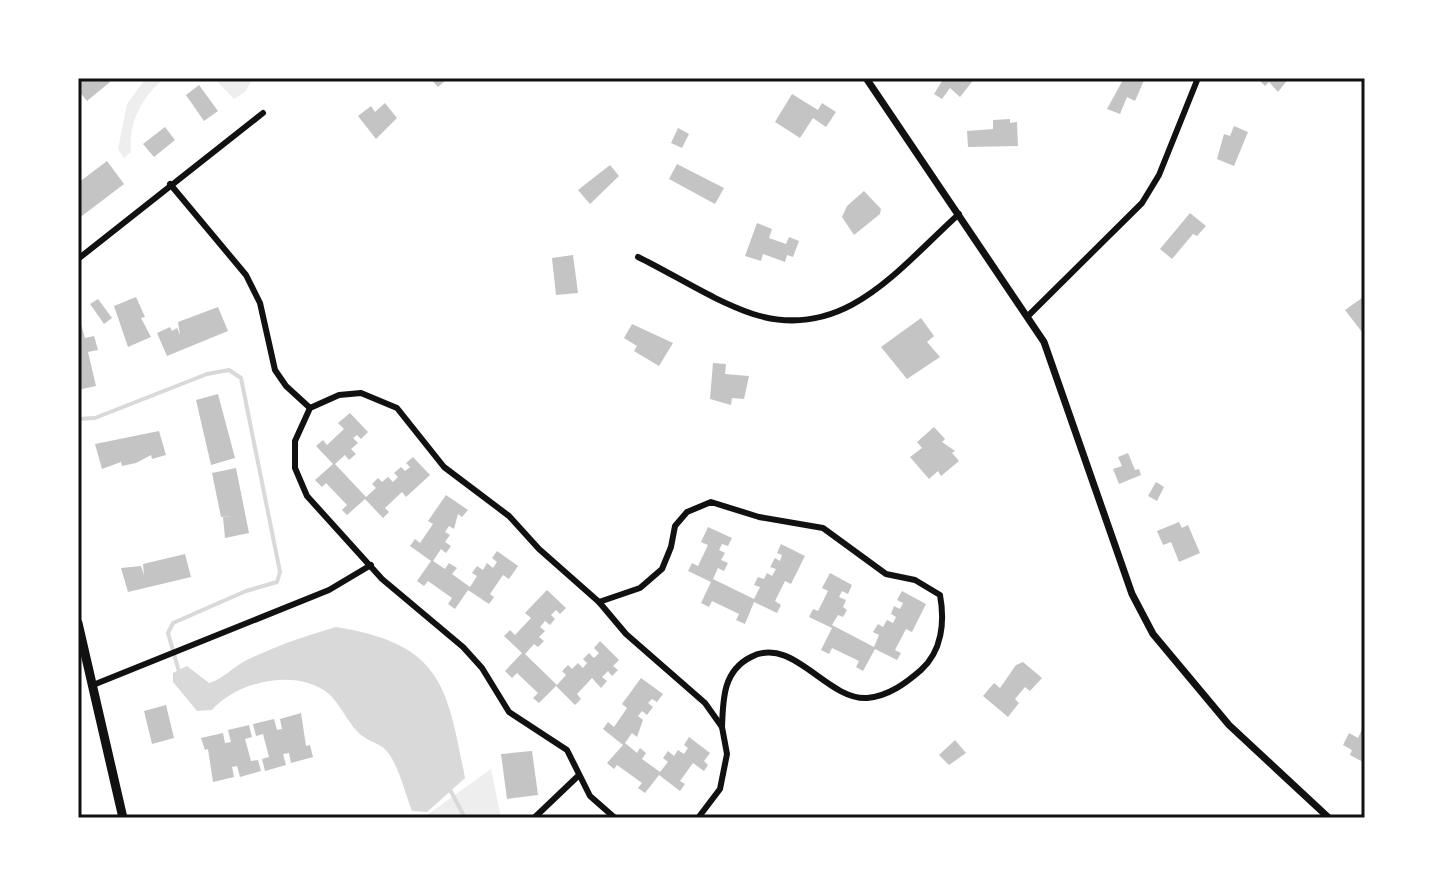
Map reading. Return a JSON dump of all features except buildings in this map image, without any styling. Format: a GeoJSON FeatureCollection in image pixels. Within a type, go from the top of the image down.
{"type":"FeatureCollection","features":[{"type":"Feature","properties":{"kind":"main road"},"geometry":{"type":"LineString","coordinates":[[78,623],[123,818]]}},
{"type":"Feature","properties":{"kind":"street"},"geometry":{"type":"LineString","coordinates":[[866,78],[1029,315],[1059,380],[1132,594],[1153,634],[1229,725],[1329,818]]}},
{"type":"Feature","properties":{"kind":"street"},"geometry":{"type":"LineString","coordinates":[[1029,315],[1142,203],[1159,175],[1198,78]]}},
{"type":"Feature","properties":{"kind":"street"},"geometry":{"type":"LineString","coordinates":[[78,259],[263,113]]}},
{"type":"Feature","properties":{"kind":"street"},"geometry":{"type":"LineString","coordinates":[[170,184],[246,275],[260,303],[275,370],[286,386],[310,408]]}},
{"type":"Feature","properties":{"kind":"street"},"geometry":{"type":"LineString","coordinates":[[638,257],[752,314],[797,323],[832,316],[867,298],[959,214]]}},
{"type":"Feature","properties":{"kind":"street"},"geometry":{"type":"LineString","coordinates":[[615,818],[590,796],[577,777],[567,750],[509,712],[482,668],[463,647],[423,615],[371,565],[307,496],[295,468],[295,441],[310,408],[339,395],[361,393],[397,408],[444,467],[475,487],[509,516],[539,549],[599,602],[626,634],[705,703],[722,727]]}},
{"type":"Feature","properties":{"kind":"street"},"geometry":{"type":"LineString","coordinates":[[599,602],[640,588],[662,569],[675,526],[687,512],[711,502],[759,517],[823,528],[886,574],[915,580],[940,595],[942,627],[938,647],[928,664],[890,693],[864,698],[833,685],[783,654],[763,651],[743,661],[731,674],[723,693],[722,727],[727,754],[720,789],[698,818]]}},
{"type":"Feature","properties":{"kind":"street"},"geometry":{"type":"LineString","coordinates":[[93,685],[329,590],[371,565]]}},
{"type":"Feature","properties":{"kind":"street"},"geometry":{"type":"LineString","coordinates":[[534,818],[577,777]]}},
{"type":"Feature","properties":{"kind":"shaded area"},"geometry":{"type":"Polygon","coordinates":[[[146,78],[165,78],[138,111],[132,131],[131,152],[124,158],[118,149],[127,104],[146,78]]]}},
{"type":"Feature","properties":{"kind":"shaded area"},"geometry":{"type":"Polygon","coordinates":[[[214,78],[253,78],[245,92],[234,99],[214,78]]]}},
{"type":"Feature","properties":{"kind":"shaded area"},"geometry":{"type":"Polygon","coordinates":[[[336,627],[371,634],[398,644],[418,657],[433,673],[444,693],[465,778],[427,812],[412,811],[396,767],[386,750],[359,733],[334,699],[316,686],[302,681],[269,681],[237,691],[212,710],[197,711],[173,682],[173,673],[187,666],[209,683],[258,655],[336,627]]]}},
{"type":"Feature","properties":{"kind":"shaded area"},"geometry":{"type":"Polygon","coordinates":[[[491,769],[501,818],[423,818],[491,769]]]}},
{"type":"Feature","properties":{"kind":"waterway"},"geometry":{"type":"LineString","coordinates":[[78,419],[95,418],[207,374],[229,370],[241,378],[280,572],[277,582],[246,591],[173,623],[168,633],[180,675]]}},
{"type":"Feature","properties":{"kind":"waterway"},"geometry":{"type":"LineString","coordinates":[[448,786],[465,818]]}}]}
